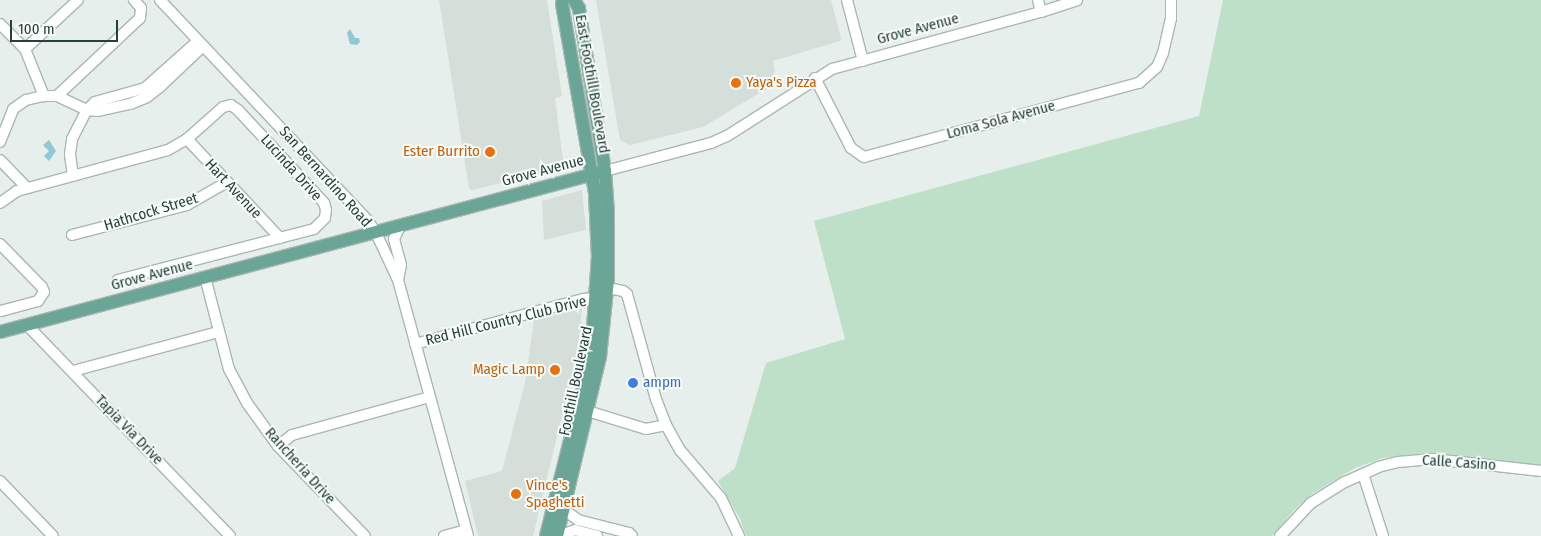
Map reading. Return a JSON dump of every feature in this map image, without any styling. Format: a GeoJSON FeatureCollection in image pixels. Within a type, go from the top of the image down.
{"type":"FeatureCollection","features":[{"type":"Feature","properties":{"kind":"main road","name":"East Foothill Boulevard"},"geometry":{"type":"LineString","coordinates":[[563,0],[562,4],[591,175]]}},
{"type":"Feature","properties":{"kind":"main road","name":"East Foothill Boulevard"},"geometry":{"type":"LineString","coordinates":[[574,0],[579,8],[605,171]]}},
{"type":"Feature","properties":{"kind":"main road","name":"Grove Avenue"},"geometry":{"type":"LineString","coordinates":[[0,332],[605,171]]}},
{"type":"Feature","properties":{"kind":"main road","name":"Foothill Boulevard"},"geometry":{"type":"LineString","coordinates":[[546,536],[600,357],[608,288],[608,213],[605,171]]}},
{"type":"Feature","properties":{"kind":"main road","name":"Foothill Boulevard"},"geometry":{"type":"LineString","coordinates":[[558,536],[584,410],[592,344],[596,298],[597,216],[591,175]]}},
{"type":"Feature","properties":{"kind":"street"},"geometry":{"type":"LineString","coordinates":[[25,49],[78,0]]}},
{"type":"Feature","properties":{"kind":"street"},"geometry":{"type":"LineString","coordinates":[[57,96],[140,18],[141,8],[134,0]]}},
{"type":"Feature","properties":{"kind":"street","name":"San Bernardino Road"},"geometry":{"type":"LineString","coordinates":[[160,0],[368,221],[376,233],[398,280],[467,533]]}},
{"type":"Feature","properties":{"kind":"street"},"geometry":{"type":"LineString","coordinates":[[847,0],[863,60]]}},
{"type":"Feature","properties":{"kind":"street"},"geometry":{"type":"LineString","coordinates":[[1038,0],[1041,12]]}},
{"type":"Feature","properties":{"kind":"street","name":"Grove Avenue"},"geometry":{"type":"LineString","coordinates":[[605,171],[711,143],[727,136],[832,68],[1041,12],[1077,0]]}},
{"type":"Feature","properties":{"kind":"street","name":"Loma Sola Avenue"},"geometry":{"type":"LineString","coordinates":[[815,78],[851,148],[864,157],[1139,83],[1157,67],[1163,53],[1171,20],[1171,0]]}},
{"type":"Feature","properties":{"kind":"street"},"geometry":{"type":"LineString","coordinates":[[0,24],[25,49],[44,96]]}},
{"type":"Feature","properties":{"kind":"street"},"geometry":{"type":"LineString","coordinates":[[0,142],[13,109],[26,100],[44,96],[57,96],[87,110],[97,111],[147,97],[201,43]]}},
{"type":"Feature","properties":{"kind":"street","name":"Lucinda Drive"},"geometry":{"type":"LineString","coordinates":[[0,203],[10,194],[26,188],[168,150],[187,139],[223,108],[231,105],[238,110],[324,203],[326,210],[325,218],[314,229],[118,280]]}},
{"type":"Feature","properties":{"kind":"street"},"geometry":{"type":"LineString","coordinates":[[73,176],[70,154],[72,138],[87,110]]}},
{"type":"Feature","properties":{"kind":"street","name":"Hart Avenue"},"geometry":{"type":"LineString","coordinates":[[187,139],[280,238]]}},
{"type":"Feature","properties":{"kind":"street"},"geometry":{"type":"LineString","coordinates":[[0,160],[26,188]]}},
{"type":"Feature","properties":{"kind":"street","name":"Hathcock Street"},"geometry":{"type":"LineString","coordinates":[[72,235],[187,205],[227,182]]}},
{"type":"Feature","properties":{"kind":"street"},"geometry":{"type":"LineString","coordinates":[[398,280],[401,265],[394,239],[400,226]]}},
{"type":"Feature","properties":{"kind":"street"},"geometry":{"type":"LineString","coordinates":[[0,244],[42,287],[44,292],[42,297],[33,303],[0,311]]}},
{"type":"Feature","properties":{"kind":"street","name":"Rancheria Drive"},"geometry":{"type":"LineString","coordinates":[[205,277],[229,369],[247,403],[278,446],[365,536]]}},
{"type":"Feature","properties":{"kind":"street"},"geometry":{"type":"LineString","coordinates":[[608,288],[623,291],[629,299],[652,385],[666,425],[680,450],[721,498],[739,536]]}},
{"type":"Feature","properties":{"kind":"street","name":"Red Hill Country Club Drive"},"geometry":{"type":"LineString","coordinates":[[416,344],[583,299],[596,298]]}},
{"type":"Feature","properties":{"kind":"street","name":"Tapia Via Drive"},"geometry":{"type":"LineString","coordinates":[[28,325],[230,536]]}},
{"type":"Feature","properties":{"kind":"street"},"geometry":{"type":"LineString","coordinates":[[73,371],[219,332]]}},
{"type":"Feature","properties":{"kind":"street"},"geometry":{"type":"LineString","coordinates":[[278,446],[292,435],[430,397]]}},
{"type":"Feature","properties":{"kind":"street"},"geometry":{"type":"LineString","coordinates":[[584,410],[646,429],[654,429],[666,425]]}},
{"type":"Feature","properties":{"kind":"street","name":"Calle Casino"},"geometry":{"type":"LineString","coordinates":[[1280,536],[1311,503],[1336,486],[1378,466],[1417,460],[1466,462],[1541,471]]}},
{"type":"Feature","properties":{"kind":"street"},"geometry":{"type":"LineString","coordinates":[[1363,474],[1383,536]]}},
{"type":"Feature","properties":{"kind":"street"},"geometry":{"type":"LineString","coordinates":[[0,481],[53,536]]}},
{"type":"Feature","properties":{"kind":"street"},"geometry":{"type":"LineString","coordinates":[[563,509],[577,525],[598,536]]}},
{"type":"Feature","properties":{"kind":"street"},"geometry":{"type":"LineString","coordinates":[[558,536],[577,525],[632,536]]}},
{"type":"Feature","properties":{"kind":"street"},"geometry":{"type":"LineString","coordinates":[[444,536],[467,533]]}},
{"type":"Feature","properties":{"kind":"shaded area"},"geometry":{"type":"Polygon","coordinates":[[[439,0],[547,0],[562,96],[555,98],[564,168],[472,190],[469,188],[439,0]]]}},
{"type":"Feature","properties":{"kind":"shaded area"},"geometry":{"type":"Polygon","coordinates":[[[596,0],[831,0],[841,38],[840,41],[773,61],[775,71],[766,89],[703,127],[630,145],[620,140],[596,0]]]}},
{"type":"Feature","properties":{"kind":"shaded area"},"geometry":{"type":"Polygon","coordinates":[[[582,190],[586,230],[544,240],[542,201],[582,190]]]}},
{"type":"Feature","properties":{"kind":"shaded area"},"geometry":{"type":"Polygon","coordinates":[[[582,308],[578,349],[533,536],[478,536],[465,481],[502,471],[525,383],[534,320],[582,308]]]}},
{"type":"Feature","properties":{"kind":"green space"},"geometry":{"type":"Polygon","coordinates":[[[1223,0],[1541,0],[1541,466],[1426,453],[1383,458],[1355,468],[1313,493],[1294,510],[1272,536],[746,536],[740,519],[718,481],[735,468],[766,363],[845,339],[814,221],[1199,116],[1223,0]]]}},
{"type":"Feature","properties":{"kind":"water"},"geometry":{"type":"Polygon","coordinates":[[[350,29],[355,38],[359,38],[360,42],[357,45],[350,44],[347,33],[350,29]]]}},
{"type":"Feature","properties":{"kind":"water"},"geometry":{"type":"Polygon","coordinates":[[[49,140],[56,151],[49,161],[44,156],[49,151],[43,145],[49,140]]]}},
{"type":"Feature","properties":{"kind":"place","name":"Yaya's Pizza"},"geometry":{"type":"Point","coordinates":[736,83]}},
{"type":"Feature","properties":{"kind":"place","name":"Ester Burrito"},"geometry":{"type":"Point","coordinates":[490,152]}},
{"type":"Feature","properties":{"kind":"place","name":"Magic Lamp"},"geometry":{"type":"Point","coordinates":[555,370]}},
{"type":"Feature","properties":{"kind":"place","name":"ampm"},"geometry":{"type":"Point","coordinates":[633,383]}},
{"type":"Feature","properties":{"kind":"place","name":"Vince's Spaghetti"},"geometry":{"type":"Point","coordinates":[516,494]}}]}
